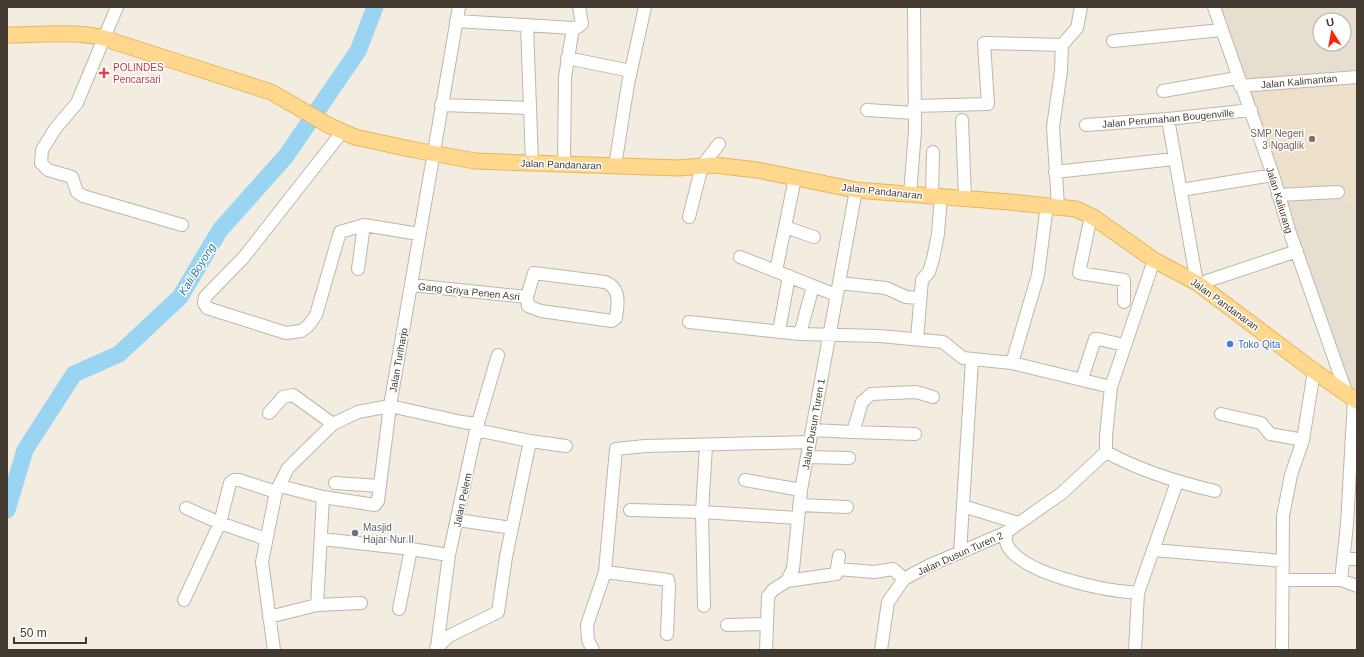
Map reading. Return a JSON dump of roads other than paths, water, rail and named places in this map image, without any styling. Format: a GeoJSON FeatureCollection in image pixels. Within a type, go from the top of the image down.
{"type":"FeatureCollection","features":[{"type":"Feature","properties":{"kind":"main road","name":"Jalan Pandanaran"},"geometry":{"type":"LineString","coordinates":[[7,35],[74,34],[106,37],[271,92],[337,128],[372,142],[475,161],[679,168],[714,165],[757,170],[856,190],[965,198],[1076,209],[1091,216],[1154,260],[1202,282],[1314,372],[1352,397]]}},
{"type":"Feature","properties":{"kind":"street"},"geometry":{"type":"LineString","coordinates":[[117,7],[106,37],[77,103],[55,129],[42,150],[41,163],[48,170],[72,177],[77,192],[83,196],[182,225]]}},
{"type":"Feature","properties":{"kind":"street","name":"Jalan Turiharjo"},"geometry":{"type":"LineString","coordinates":[[274,650],[262,562],[278,489],[288,468],[333,424],[358,412],[390,406],[411,285],[418,234],[459,7]]}},
{"type":"Feature","properties":{"kind":"street"},"geometry":{"type":"LineString","coordinates":[[456,21],[573,28],[582,24],[578,7]]}},
{"type":"Feature","properties":{"kind":"street"},"geometry":{"type":"LineString","coordinates":[[615,166],[631,71],[645,7]]}},
{"type":"Feature","properties":{"kind":"street"},"geometry":{"type":"LineString","coordinates":[[910,194],[915,131],[914,7]]}},
{"type":"Feature","properties":{"kind":"street"},"geometry":{"type":"LineString","coordinates":[[1012,363],[1038,275],[1053,206],[1055,172],[1053,127],[1061,71],[1062,45],[1077,28],[1081,7]]}},
{"type":"Feature","properties":{"kind":"street","name":"Jalan Kaliurang"},"geometry":{"type":"LineString","coordinates":[[1214,7],[1239,82],[1251,110],[1297,251],[1352,397]]}},
{"type":"Feature","properties":{"kind":"street"},"geometry":{"type":"LineString","coordinates":[[526,25],[532,163]]}},
{"type":"Feature","properties":{"kind":"street"},"geometry":{"type":"LineString","coordinates":[[564,164],[565,77],[573,28]]}},
{"type":"Feature","properties":{"kind":"street"},"geometry":{"type":"LineString","coordinates":[[1113,41],[1221,30]]}},
{"type":"Feature","properties":{"kind":"street"},"geometry":{"type":"LineString","coordinates":[[867,110],[914,110],[988,104],[984,43],[1062,45]]}},
{"type":"Feature","properties":{"kind":"street"},"geometry":{"type":"LineString","coordinates":[[567,58],[631,71]]}},
{"type":"Feature","properties":{"kind":"street","name":"Jalan Kalimantan"},"geometry":{"type":"LineString","coordinates":[[1163,90],[1239,82],[1357,77]]}},
{"type":"Feature","properties":{"kind":"street"},"geometry":{"type":"LineString","coordinates":[[441,105],[530,108]]}},
{"type":"Feature","properties":{"kind":"street","name":"Jalan Perumahan Bougenville"},"geometry":{"type":"LineString","coordinates":[[1086,124],[1168,119],[1251,110]]}},
{"type":"Feature","properties":{"kind":"street"},"geometry":{"type":"LineString","coordinates":[[1168,119],[1174,159],[1202,282],[1297,251]]}},
{"type":"Feature","properties":{"kind":"street"},"geometry":{"type":"LineString","coordinates":[[962,120],[965,198]]}},
{"type":"Feature","properties":{"kind":"street"},"geometry":{"type":"LineString","coordinates":[[337,128],[244,257],[206,296],[204,303],[207,308],[286,334],[301,331],[308,326],[316,314],[340,232],[364,225],[418,234]]}},
{"type":"Feature","properties":{"kind":"street"},"geometry":{"type":"LineString","coordinates":[[689,217],[702,166],[719,144]]}},
{"type":"Feature","properties":{"kind":"street"},"geometry":{"type":"LineString","coordinates":[[917,339],[919,298],[922,280],[929,272],[938,234],[933,152]]}},
{"type":"Feature","properties":{"kind":"street"},"geometry":{"type":"LineString","coordinates":[[1055,172],[1174,159]]}},
{"type":"Feature","properties":{"kind":"street"},"geometry":{"type":"LineString","coordinates":[[1181,190],[1273,175]]}},
{"type":"Feature","properties":{"kind":"street"},"geometry":{"type":"LineString","coordinates":[[776,271],[795,178]]}},
{"type":"Feature","properties":{"kind":"street","name":"Jalan Dusun Turen 1"},"geometry":{"type":"LineString","coordinates":[[787,581],[793,569],[802,490],[856,190]]}},
{"type":"Feature","properties":{"kind":"street"},"geometry":{"type":"LineString","coordinates":[[1278,195],[1338,192]]}},
{"type":"Feature","properties":{"kind":"street"},"geometry":{"type":"LineString","coordinates":[[1091,216],[1079,273],[1124,280],[1124,302]]}},
{"type":"Feature","properties":{"kind":"street"},"geometry":{"type":"LineString","coordinates":[[358,269],[364,225]]}},
{"type":"Feature","properties":{"kind":"street"},"geometry":{"type":"LineString","coordinates":[[785,227],[814,237]]}},
{"type":"Feature","properties":{"kind":"street"},"geometry":{"type":"LineString","coordinates":[[740,256],[813,286],[838,289],[886,288],[906,297],[919,298]]}},
{"type":"Feature","properties":{"kind":"street"},"geometry":{"type":"LineString","coordinates":[[1154,260],[1111,387],[1106,452],[1129,464],[1176,482],[1215,491]]}},
{"type":"Feature","properties":{"kind":"street","name":"Gang Griya Penen Asri"},"geometry":{"type":"LineString","coordinates":[[535,273],[605,282],[612,285],[618,296],[616,318],[612,321],[534,309],[528,306],[527,297],[532,277],[535,273]]}},
{"type":"Feature","properties":{"kind":"street"},"geometry":{"type":"LineString","coordinates":[[779,331],[789,276]]}},
{"type":"Feature","properties":{"kind":"street","name":"Gang Griya Penen Asri"},"geometry":{"type":"LineString","coordinates":[[411,285],[527,297]]}},
{"type":"Feature","properties":{"kind":"street"},"geometry":{"type":"LineString","coordinates":[[800,334],[813,286]]}},
{"type":"Feature","properties":{"kind":"street"},"geometry":{"type":"LineString","coordinates":[[689,322],[800,334],[830,334],[944,342],[963,358],[1012,363],[1111,387]]}},
{"type":"Feature","properties":{"kind":"street"},"geometry":{"type":"LineString","coordinates":[[1082,379],[1095,339],[1124,345]]}},
{"type":"Feature","properties":{"kind":"street","name":"Jalan Pelem"},"geometry":{"type":"LineString","coordinates":[[436,648],[449,556],[477,427],[498,355]]}},
{"type":"Feature","properties":{"kind":"street"},"geometry":{"type":"LineString","coordinates":[[960,553],[972,360]]}},
{"type":"Feature","properties":{"kind":"street"},"geometry":{"type":"LineString","coordinates":[[1282,650],[1281,595],[1283,580],[1283,516],[1291,475],[1303,440],[1314,372]]}},
{"type":"Feature","properties":{"kind":"street"},"geometry":{"type":"LineString","coordinates":[[853,432],[862,402],[871,394],[916,392],[933,397]]}},
{"type":"Feature","properties":{"kind":"street"},"geometry":{"type":"LineString","coordinates":[[269,413],[283,397],[293,395],[333,424]]}},
{"type":"Feature","properties":{"kind":"street"},"geometry":{"type":"LineString","coordinates":[[1341,580],[1353,466],[1352,397]]}},
{"type":"Feature","properties":{"kind":"street"},"geometry":{"type":"LineString","coordinates":[[184,600],[220,523],[230,484],[234,480],[375,506],[378,501],[390,406],[462,422],[530,441],[566,446]]}},
{"type":"Feature","properties":{"kind":"street"},"geometry":{"type":"LineString","coordinates":[[1221,414],[1261,423],[1270,434],[1303,440]]}},
{"type":"Feature","properties":{"kind":"street"},"geometry":{"type":"LineString","coordinates":[[593,650],[588,640],[586,625],[604,572],[616,449],[645,446],[706,446],[853,432],[915,434]]}},
{"type":"Feature","properties":{"kind":"street"},"geometry":{"type":"LineString","coordinates":[[436,648],[449,636],[498,612],[512,528],[530,441]]}},
{"type":"Feature","properties":{"kind":"street"},"geometry":{"type":"LineString","coordinates":[[704,606],[702,512],[706,446]]}},
{"type":"Feature","properties":{"kind":"street","name":"Jalan Dusun Turen 2"},"geometry":{"type":"LineString","coordinates":[[881,650],[888,602],[904,579],[928,566],[1005,533],[1062,493],[1106,452]]}},
{"type":"Feature","properties":{"kind":"street"},"geometry":{"type":"LineString","coordinates":[[808,457],[849,458]]}},
{"type":"Feature","properties":{"kind":"street"},"geometry":{"type":"LineString","coordinates":[[744,480],[802,490]]}},
{"type":"Feature","properties":{"kind":"street"},"geometry":{"type":"LineString","coordinates":[[1134,650],[1138,593],[1176,482]]}},
{"type":"Feature","properties":{"kind":"street"},"geometry":{"type":"LineString","coordinates":[[335,483],[380,486]]}},
{"type":"Feature","properties":{"kind":"street"},"geometry":{"type":"LineString","coordinates":[[317,605],[319,558],[322,539],[323,497]]}},
{"type":"Feature","properties":{"kind":"street"},"geometry":{"type":"LineString","coordinates":[[800,505],[847,507]]}},
{"type":"Feature","properties":{"kind":"street"},"geometry":{"type":"LineString","coordinates":[[963,506],[1018,523]]}},
{"type":"Feature","properties":{"kind":"street"},"geometry":{"type":"LineString","coordinates":[[186,508],[220,523],[266,539]]}},
{"type":"Feature","properties":{"kind":"street"},"geometry":{"type":"LineString","coordinates":[[630,510],[702,512],[798,518]]}},
{"type":"Feature","properties":{"kind":"street"},"geometry":{"type":"LineString","coordinates":[[458,520],[512,528]]}},
{"type":"Feature","properties":{"kind":"street"},"geometry":{"type":"LineString","coordinates":[[1005,533],[1007,545],[1019,557],[1037,569],[1072,581],[1125,592],[1138,593]]}},
{"type":"Feature","properties":{"kind":"street"},"geometry":{"type":"LineString","coordinates":[[322,539],[411,549],[449,556]]}},
{"type":"Feature","properties":{"kind":"street"},"geometry":{"type":"LineString","coordinates":[[399,609],[411,549]]}},
{"type":"Feature","properties":{"kind":"street"},"geometry":{"type":"LineString","coordinates":[[1153,550],[1283,562]]}},
{"type":"Feature","properties":{"kind":"street"},"geometry":{"type":"LineString","coordinates":[[766,650],[768,596],[773,590],[787,581],[836,574],[839,556]]}},
{"type":"Feature","properties":{"kind":"street"},"geometry":{"type":"LineString","coordinates":[[1343,559],[1357,559]]}},
{"type":"Feature","properties":{"kind":"street"},"geometry":{"type":"LineString","coordinates":[[838,569],[874,572],[893,570],[904,579]]}},
{"type":"Feature","properties":{"kind":"street"},"geometry":{"type":"LineString","coordinates":[[604,572],[668,580],[667,634]]}},
{"type":"Feature","properties":{"kind":"street"},"geometry":{"type":"LineString","coordinates":[[1283,580],[1341,580],[1357,586]]}},
{"type":"Feature","properties":{"kind":"street"},"geometry":{"type":"LineString","coordinates":[[269,617],[317,605],[361,603]]}},
{"type":"Feature","properties":{"kind":"street"},"geometry":{"type":"LineString","coordinates":[[727,626],[767,624]]}},
{"type":"Feature","properties":{"kind":"waterway","name":"Kali Boyong"},"geometry":{"type":"LineString","coordinates":[[7,510],[25,450],[74,374],[119,354],[180,297],[220,230],[286,156],[358,51],[375,7]]}},
{"type":"Feature","properties":{"kind":"place","name":"POLINDES Pencarsari"},"geometry":{"type":"Point","coordinates":[104,73]}},
{"type":"Feature","properties":{"kind":"place","name":"SMP Negeri 3 Ngaglik"},"geometry":{"type":"Point","coordinates":[1312,139]}},
{"type":"Feature","properties":{"kind":"place","name":"Toko Qita"},"geometry":{"type":"Point","coordinates":[1230,344]}},
{"type":"Feature","properties":{"kind":"place","name":"Masjid Hajar Nur II"},"geometry":{"type":"Point","coordinates":[355,533]}}]}
